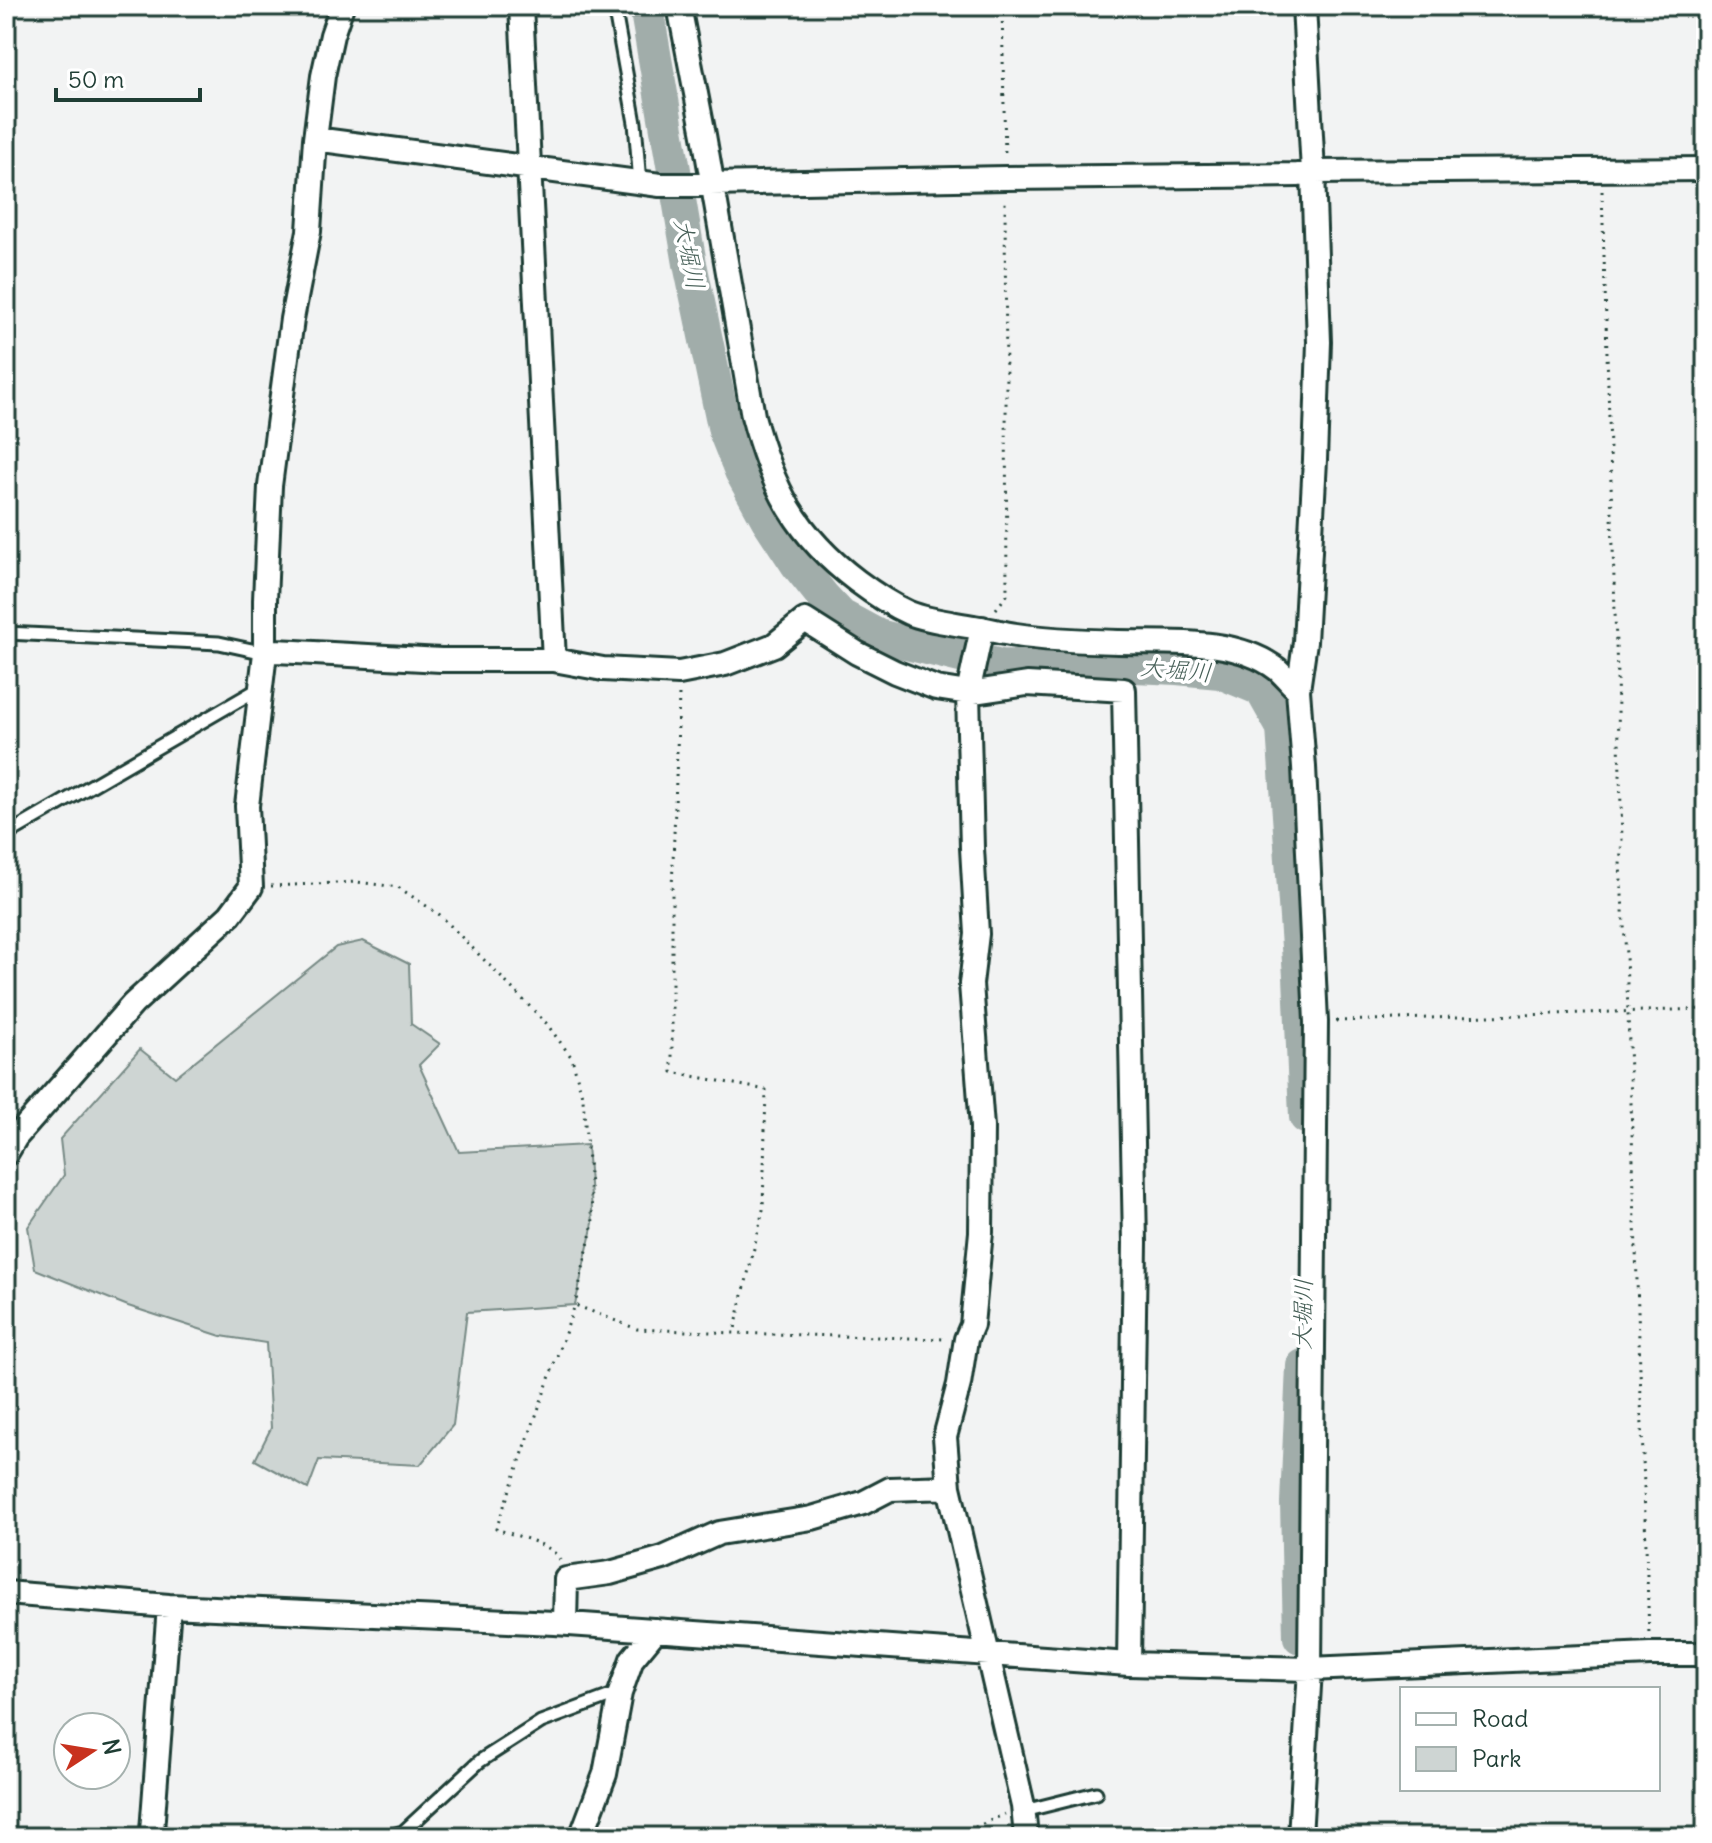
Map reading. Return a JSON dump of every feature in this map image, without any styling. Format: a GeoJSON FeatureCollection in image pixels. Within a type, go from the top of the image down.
{"type":"FeatureCollection","features":[{"type":"Feature","properties":{"kind":"street"},"geometry":{"type":"LineString","coordinates":[[6,1154],[16,1137],[133,1004],[230,915],[251,887],[247,806],[265,653],[270,486],[292,319],[309,231],[323,76],[342,6]]}},
{"type":"Feature","properties":{"kind":"street"},"geometry":{"type":"LineString","coordinates":[[521,6],[554,660]]}},
{"type":"Feature","properties":{"kind":"street"},"geometry":{"type":"LineString","coordinates":[[679,6],[702,184],[753,416],[765,459],[788,509],[808,537],[838,567],[873,593],[909,613],[1015,635],[1066,640],[1220,645],[1276,668],[1298,690]]}},
{"type":"Feature","properties":{"kind":"street"},"geometry":{"type":"LineString","coordinates":[[1300,1837],[1310,1669],[1316,1022],[1298,690],[1305,642],[1319,342],[1304,6]]}},
{"type":"Feature","properties":{"kind":"street"},"geometry":{"type":"LineString","coordinates":[[315,139],[650,184],[1298,175],[1313,172],[1706,169]]}},
{"type":"Feature","properties":{"kind":"street"},"geometry":{"type":"LineString","coordinates":[[265,653],[441,660],[554,660],[603,669],[679,673],[725,664],[774,645],[805,620],[857,653],[936,688],[968,692],[1027,684],[1124,690],[1135,1243],[1129,1664]]}},
{"type":"Feature","properties":{"kind":"street"},"geometry":{"type":"LineString","coordinates":[[982,629],[968,692],[977,934],[971,984],[982,1127],[981,1232],[972,1325],[966,1339],[959,1384],[945,1437],[949,1487],[1023,1809],[1026,1837]]}},
{"type":"Feature","properties":{"kind":"street"},"geometry":{"type":"LineString","coordinates":[[565,1623],[566,1579],[610,1573],[663,1558],[719,1533],[812,1518],[863,1503],[890,1489],[949,1487]]}},
{"type":"Feature","properties":{"kind":"street"},"geometry":{"type":"LineString","coordinates":[[6,1593],[169,1606],[565,1623],[1129,1664],[1310,1669],[1706,1654]]}},
{"type":"Feature","properties":{"kind":"street"},"geometry":{"type":"LineString","coordinates":[[151,1834],[169,1606]]}},
{"type":"Feature","properties":{"kind":"street"},"geometry":{"type":"LineString","coordinates":[[581,1837],[605,1774],[620,1693],[632,1659],[656,1630]]}},
{"type":"Feature","properties":{"kind":"lane"},"geometry":{"type":"LineString","coordinates":[[614,6],[635,123],[650,184]]}},
{"type":"Feature","properties":{"kind":"lane"},"geometry":{"type":"LineString","coordinates":[[6,633],[219,643],[265,653]]}},
{"type":"Feature","properties":{"kind":"lane"},"geometry":{"type":"LineString","coordinates":[[6,835],[261,687]]}},
{"type":"Feature","properties":{"kind":"lane"},"geometry":{"type":"LineString","coordinates":[[386,1837],[403,1832],[480,1761],[541,1722],[620,1693]]}},
{"type":"Feature","properties":{"kind":"lane"},"geometry":{"type":"LineString","coordinates":[[1023,1809],[1096,1793]]}},
{"type":"Feature","properties":{"kind":"lane"},"geometry":{"type":"LineString","coordinates":[[151,1834],[181,1837]]}},
{"type":"Feature","properties":{"kind":"path"},"geometry":{"type":"LineString","coordinates":[[982,629],[1007,595],[1002,6]]}},
{"type":"Feature","properties":{"kind":"path"},"geometry":{"type":"LineString","coordinates":[[1601,172],[1622,839],[1620,865],[1650,1654]]}},
{"type":"Feature","properties":{"kind":"path"},"geometry":{"type":"LineString","coordinates":[[679,673],[672,890],[672,1072],[766,1090],[763,1210],[734,1333]]}},
{"type":"Feature","properties":{"kind":"path"},"geometry":{"type":"LineString","coordinates":[[251,887],[357,882],[398,887],[440,915],[546,1023],[572,1058],[583,1099],[593,1223],[575,1305],[496,1529],[551,1549],[559,1555],[566,1579]]}},
{"type":"Feature","properties":{"kind":"path"},"geometry":{"type":"LineString","coordinates":[[1316,1022],[1706,1009]]}},
{"type":"Feature","properties":{"kind":"path"},"geometry":{"type":"LineString","coordinates":[[575,1305],[637,1329],[966,1339]]}},
{"type":"Feature","properties":{"kind":"path"},"geometry":{"type":"LineString","coordinates":[[953,1837],[1023,1809]]}},
{"type":"Feature","properties":{"kind":"green space"},"geometry":{"type":"Polygon","coordinates":[[[363,941],[409,964],[411,1024],[440,1044],[419,1065],[459,1152],[587,1145],[593,1223],[575,1305],[467,1312],[453,1425],[420,1465],[319,1460],[308,1489],[255,1460],[271,1428],[266,1343],[221,1336],[128,1306],[35,1269],[28,1227],[64,1175],[60,1139],[140,1049],[175,1077],[336,947],[363,941]]]}},
{"type":"Feature","properties":{"kind":"waterway","name":"大堀川"},"geometry":{"type":"LineString","coordinates":[[646,6],[690,264],[725,431],[741,471],[768,520],[824,598],[841,616],[878,636],[1001,666],[1177,668],[1220,672],[1261,689],[1283,728],[1306,1117]]}},
{"type":"Feature","properties":{"kind":"waterway","name":"大堀川"},"geometry":{"type":"LineString","coordinates":[[1300,1637],[1297,1503],[1303,1366]]}}]}
